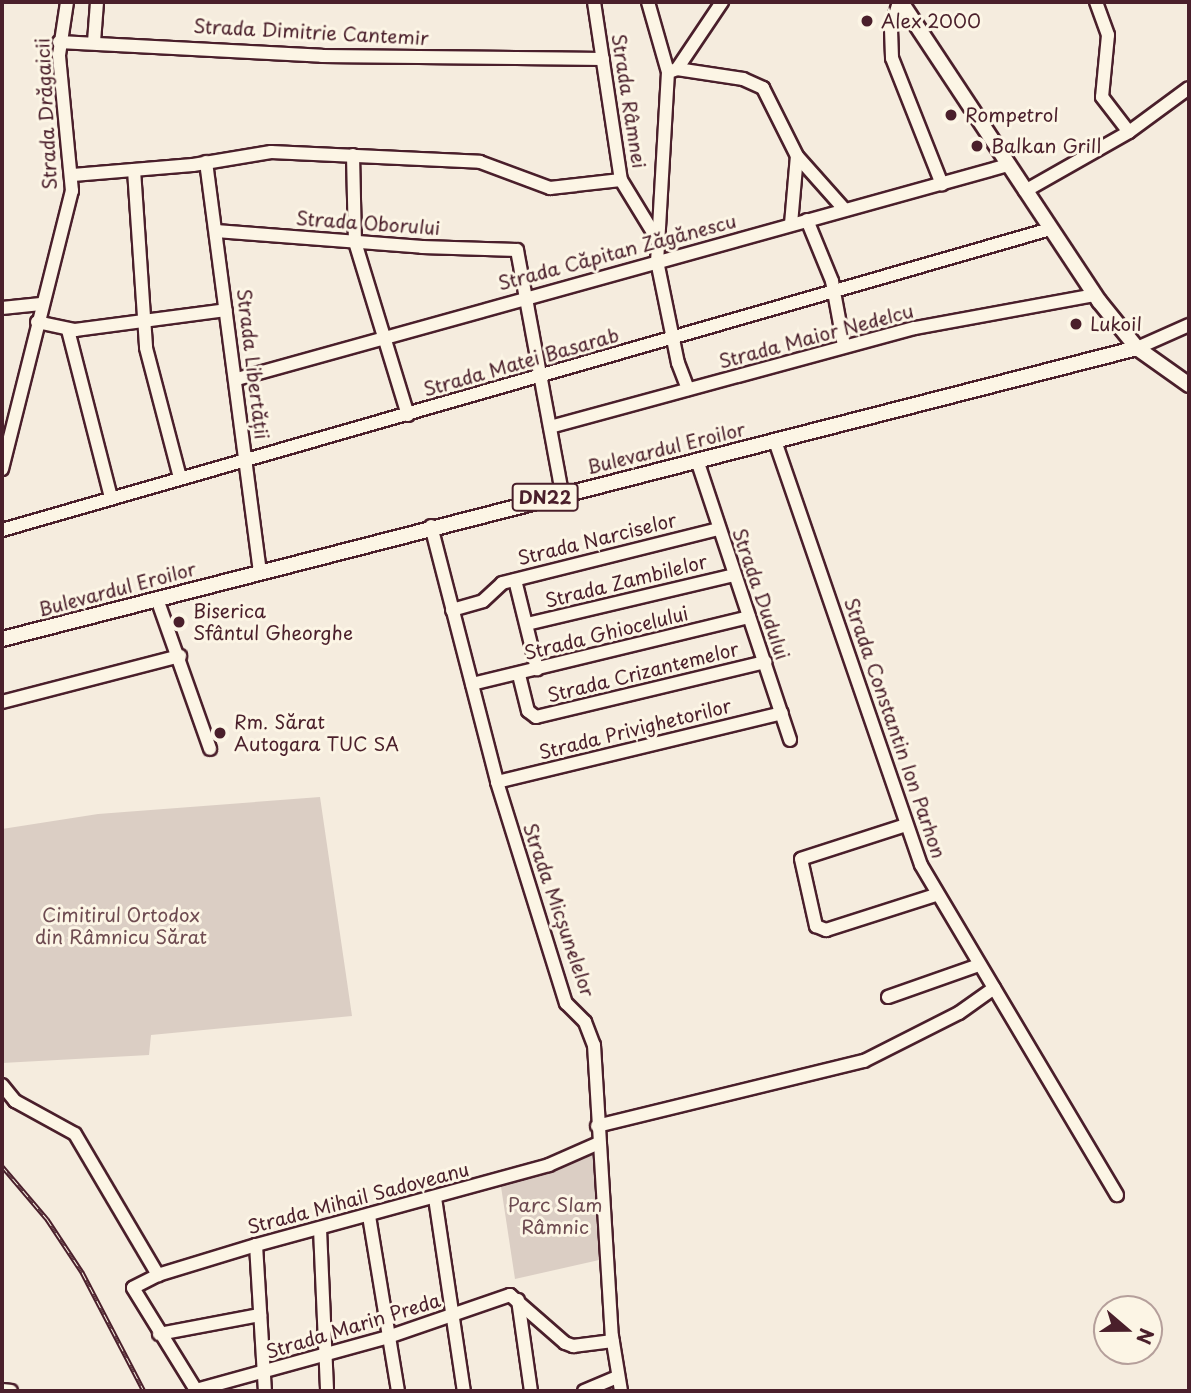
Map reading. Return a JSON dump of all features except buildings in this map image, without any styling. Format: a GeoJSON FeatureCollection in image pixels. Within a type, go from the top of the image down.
{"type":"FeatureCollection","features":[{"type":"Feature","properties":{"kind":"main road"},"geometry":{"type":"LineString","coordinates":[[900,2],[1095,295],[1137,348],[1189,385]]}},
{"type":"Feature","properties":{"kind":"main road","name":"Bulevardul Eroilor"},"geometry":{"type":"LineString","coordinates":[[2,639],[431,526],[1137,348]]}},
{"type":"Feature","properties":{"kind":"street","name":"Strada Drăgaicii"},"geometry":{"type":"LineString","coordinates":[[2,469],[73,175],[59,42],[67,2]]}},
{"type":"Feature","properties":{"kind":"street"},"geometry":{"type":"LineString","coordinates":[[94,42],[97,2]]}},
{"type":"Feature","properties":{"kind":"street","name":"Strada Râmnei"},"geometry":{"type":"LineString","coordinates":[[594,2],[621,180],[657,239]]}},
{"type":"Feature","properties":{"kind":"street"},"geometry":{"type":"LineString","coordinates":[[648,2],[673,71],[657,261],[673,338],[688,389]]}},
{"type":"Feature","properties":{"kind":"street"},"geometry":{"type":"LineString","coordinates":[[673,71],[722,2]]}},
{"type":"Feature","properties":{"kind":"street"},"geometry":{"type":"LineString","coordinates":[[900,2],[891,29],[892,58],[942,184]]}},
{"type":"Feature","properties":{"kind":"street"},"geometry":{"type":"LineString","coordinates":[[1097,2],[1107,30],[1102,97],[1129,132]]}},
{"type":"Feature","properties":{"kind":"street","name":"Strada Dimitrie Cantemir"},"geometry":{"type":"LineString","coordinates":[[59,42],[322,56],[603,59]]}},
{"type":"Feature","properties":{"kind":"street"},"geometry":{"type":"LineString","coordinates":[[673,71],[743,79],[763,88],[797,156],[845,210]]}},
{"type":"Feature","properties":{"kind":"street"},"geometry":{"type":"LineString","coordinates":[[1025,191],[1129,132],[1189,88]]}},
{"type":"Feature","properties":{"kind":"street"},"geometry":{"type":"LineString","coordinates":[[73,175],[206,162],[271,152],[481,162],[550,188],[621,180]]}},
{"type":"Feature","properties":{"kind":"street"},"geometry":{"type":"LineString","coordinates":[[353,155],[355,242],[408,415]]}},
{"type":"Feature","properties":{"kind":"street"},"geometry":{"type":"LineString","coordinates":[[791,224],[797,156]]}},
{"type":"Feature","properties":{"kind":"street","name":"Strada Libertății"},"geometry":{"type":"LineString","coordinates":[[206,162],[237,379],[260,571]]}},
{"type":"Feature","properties":{"kind":"street","name":"Strada Căpitan Zăgănescu"},"geometry":{"type":"LineString","coordinates":[[237,379],[1007,165]]}},
{"type":"Feature","properties":{"kind":"street"},"geometry":{"type":"LineString","coordinates":[[134,170],[148,323],[146,348],[180,478]]}},
{"type":"Feature","properties":{"kind":"street"},"geometry":{"type":"LineString","coordinates":[[807,220],[834,290],[844,346]]}},
{"type":"Feature","properties":{"kind":"street","name":"Strada Matei Basarab"},"geometry":{"type":"LineString","coordinates":[[2,530],[1050,229]]}},
{"type":"Feature","properties":{"kind":"street","name":"Strada Oborului"},"geometry":{"type":"LineString","coordinates":[[216,231],[355,242],[517,250],[528,296]]}},
{"type":"Feature","properties":{"kind":"street","name":"Strada Maior Nedelcu"},"geometry":{"type":"LineString","coordinates":[[550,427],[844,346],[1095,295]]}},
{"type":"Feature","properties":{"kind":"street"},"geometry":{"type":"LineString","coordinates":[[528,296],[562,493]]}},
{"type":"Feature","properties":{"kind":"street"},"geometry":{"type":"LineString","coordinates":[[2,308],[41,304]]}},
{"type":"Feature","properties":{"kind":"street"},"geometry":{"type":"LineString","coordinates":[[37,322],[68,330],[148,323],[226,310]]}},
{"type":"Feature","properties":{"kind":"street"},"geometry":{"type":"LineString","coordinates":[[1137,348],[1189,325]]}},
{"type":"Feature","properties":{"kind":"street"},"geometry":{"type":"LineString","coordinates":[[68,330],[111,497]]}},
{"type":"Feature","properties":{"kind":"street","name":"Strada Constantin Ion Parhon"},"geometry":{"type":"LineString","coordinates":[[775,441],[905,825],[936,895],[1116,1195]]}},
{"type":"Feature","properties":{"kind":"street","name":"Strada Dudului"},"geometry":{"type":"LineString","coordinates":[[696,460],[790,740]]}},
{"type":"Feature","properties":{"kind":"street","name":"Strada Micșunelelor"},"geometry":{"type":"LineString","coordinates":[[431,526],[497,782],[566,1003],[590,1030],[596,1059],[597,1126],[612,1341],[621,1391]]}},
{"type":"Feature","properties":{"kind":"street","name":"Strada Narciselor"},"geometry":{"type":"LineString","coordinates":[[452,610],[483,601],[502,583],[718,529]]}},
{"type":"Feature","properties":{"kind":"street","name":"Strada Zambilelor"},"geometry":{"type":"LineString","coordinates":[[527,624],[734,575]]}},
{"type":"Feature","properties":{"kind":"street"},"geometry":{"type":"LineString","coordinates":[[515,580],[537,669]]}},
{"type":"Feature","properties":{"kind":"street"},"geometry":{"type":"LineString","coordinates":[[157,599],[180,656],[210,749]]}},
{"type":"Feature","properties":{"kind":"street","name":"Strada Ghiocelului"},"geometry":{"type":"LineString","coordinates":[[472,684],[519,675],[749,617]]}},
{"type":"Feature","properties":{"kind":"street"},"geometry":{"type":"LineString","coordinates":[[2,702],[180,656]]}},
{"type":"Feature","properties":{"kind":"street","name":"Strada Crizantemelor"},"geometry":{"type":"LineString","coordinates":[[519,675],[528,711],[536,717],[765,662]]}},
{"type":"Feature","properties":{"kind":"street","name":"Strada Privighetorilor"},"geometry":{"type":"LineString","coordinates":[[497,782],[782,713]]}},
{"type":"Feature","properties":{"kind":"street"},"geometry":{"type":"LineString","coordinates":[[905,825],[801,859],[816,926],[826,930],[936,895]]}},
{"type":"Feature","properties":{"kind":"street"},"geometry":{"type":"LineString","coordinates":[[888,997],[979,965]]}},
{"type":"Feature","properties":{"kind":"street"},"geometry":{"type":"LineString","coordinates":[[597,1126],[864,1061],[959,1013],[994,988]]}},
{"type":"Feature","properties":{"kind":"street"},"geometry":{"type":"LineString","coordinates":[[2,1085],[15,1101],[75,1134],[158,1275]]}},
{"type":"Feature","properties":{"kind":"street","name":"Strada Mihail Sadoveanu"},"geometry":{"type":"LineString","coordinates":[[159,1334],[133,1294],[136,1284],[256,1245],[549,1166],[599,1143]]}},
{"type":"Feature","properties":{"kind":"street"},"geometry":{"type":"LineString","coordinates":[[435,1198],[464,1391]]}},
{"type":"Feature","properties":{"kind":"street"},"geometry":{"type":"LineString","coordinates":[[369,1216],[396,1391]]}},
{"type":"Feature","properties":{"kind":"street"},"geometry":{"type":"LineString","coordinates":[[320,1229],[327,1391]]}},
{"type":"Feature","properties":{"kind":"street"},"geometry":{"type":"LineString","coordinates":[[256,1245],[265,1391]]}},
{"type":"Feature","properties":{"kind":"street","name":"Strada Marin Preda"},"geometry":{"type":"LineString","coordinates":[[196,1390],[326,1355],[510,1295],[518,1300]]}},
{"type":"Feature","properties":{"kind":"street"},"geometry":{"type":"LineString","coordinates":[[518,1300],[565,1343],[573,1346],[612,1341]]}},
{"type":"Feature","properties":{"kind":"street"},"geometry":{"type":"LineString","coordinates":[[518,1300],[531,1391]]}},
{"type":"Feature","properties":{"kind":"street"},"geometry":{"type":"LineString","coordinates":[[196,1390],[159,1334],[260,1315]]}},
{"type":"Feature","properties":{"kind":"street"},"geometry":{"type":"LineString","coordinates":[[584,1391],[617,1377]]}},
{"type":"Feature","properties":{"kind":"street"},"geometry":{"type":"LineString","coordinates":[[2,1390],[11,1391]]}},
{"type":"Feature","properties":{"kind":"green space","name":"Cimitirul Ortodox din Râmnicu Sărat"},"geometry":{"type":"Polygon","coordinates":[[[320,797],[352,1016],[151,1035],[149,1055],[2,1063],[2,829],[98,814],[320,797]]]}},
{"type":"Feature","properties":{"kind":"green space","name":"Parc Slam Râmnic"},"geometry":{"type":"Polygon","coordinates":[[[599,1143],[608,1258],[515,1279],[500,1180],[599,1143]]]}},
{"type":"Feature","properties":{"kind":"railway"},"geometry":{"type":"LineString","coordinates":[[2,1166],[47,1219],[82,1272],[144,1391]]}},
{"type":"Feature","properties":{"kind":"place","name":"Alex 2000"},"geometry":{"type":"Point","coordinates":[867,21]}},
{"type":"Feature","properties":{"kind":"place","name":"Rompetrol"},"geometry":{"type":"Point","coordinates":[951,115]}},
{"type":"Feature","properties":{"kind":"place","name":"Balkan Grill"},"geometry":{"type":"Point","coordinates":[977,146]}},
{"type":"Feature","properties":{"kind":"place","name":"Lukoil"},"geometry":{"type":"Point","coordinates":[1076,324]}},
{"type":"Feature","properties":{"kind":"place","name":"Biserica Sfântul Gheorghe"},"geometry":{"type":"Point","coordinates":[179,622]}},
{"type":"Feature","properties":{"kind":"place","name":"Rm. Sărat Autogara TUC SA"},"geometry":{"type":"Point","coordinates":[220,733]}}]}
